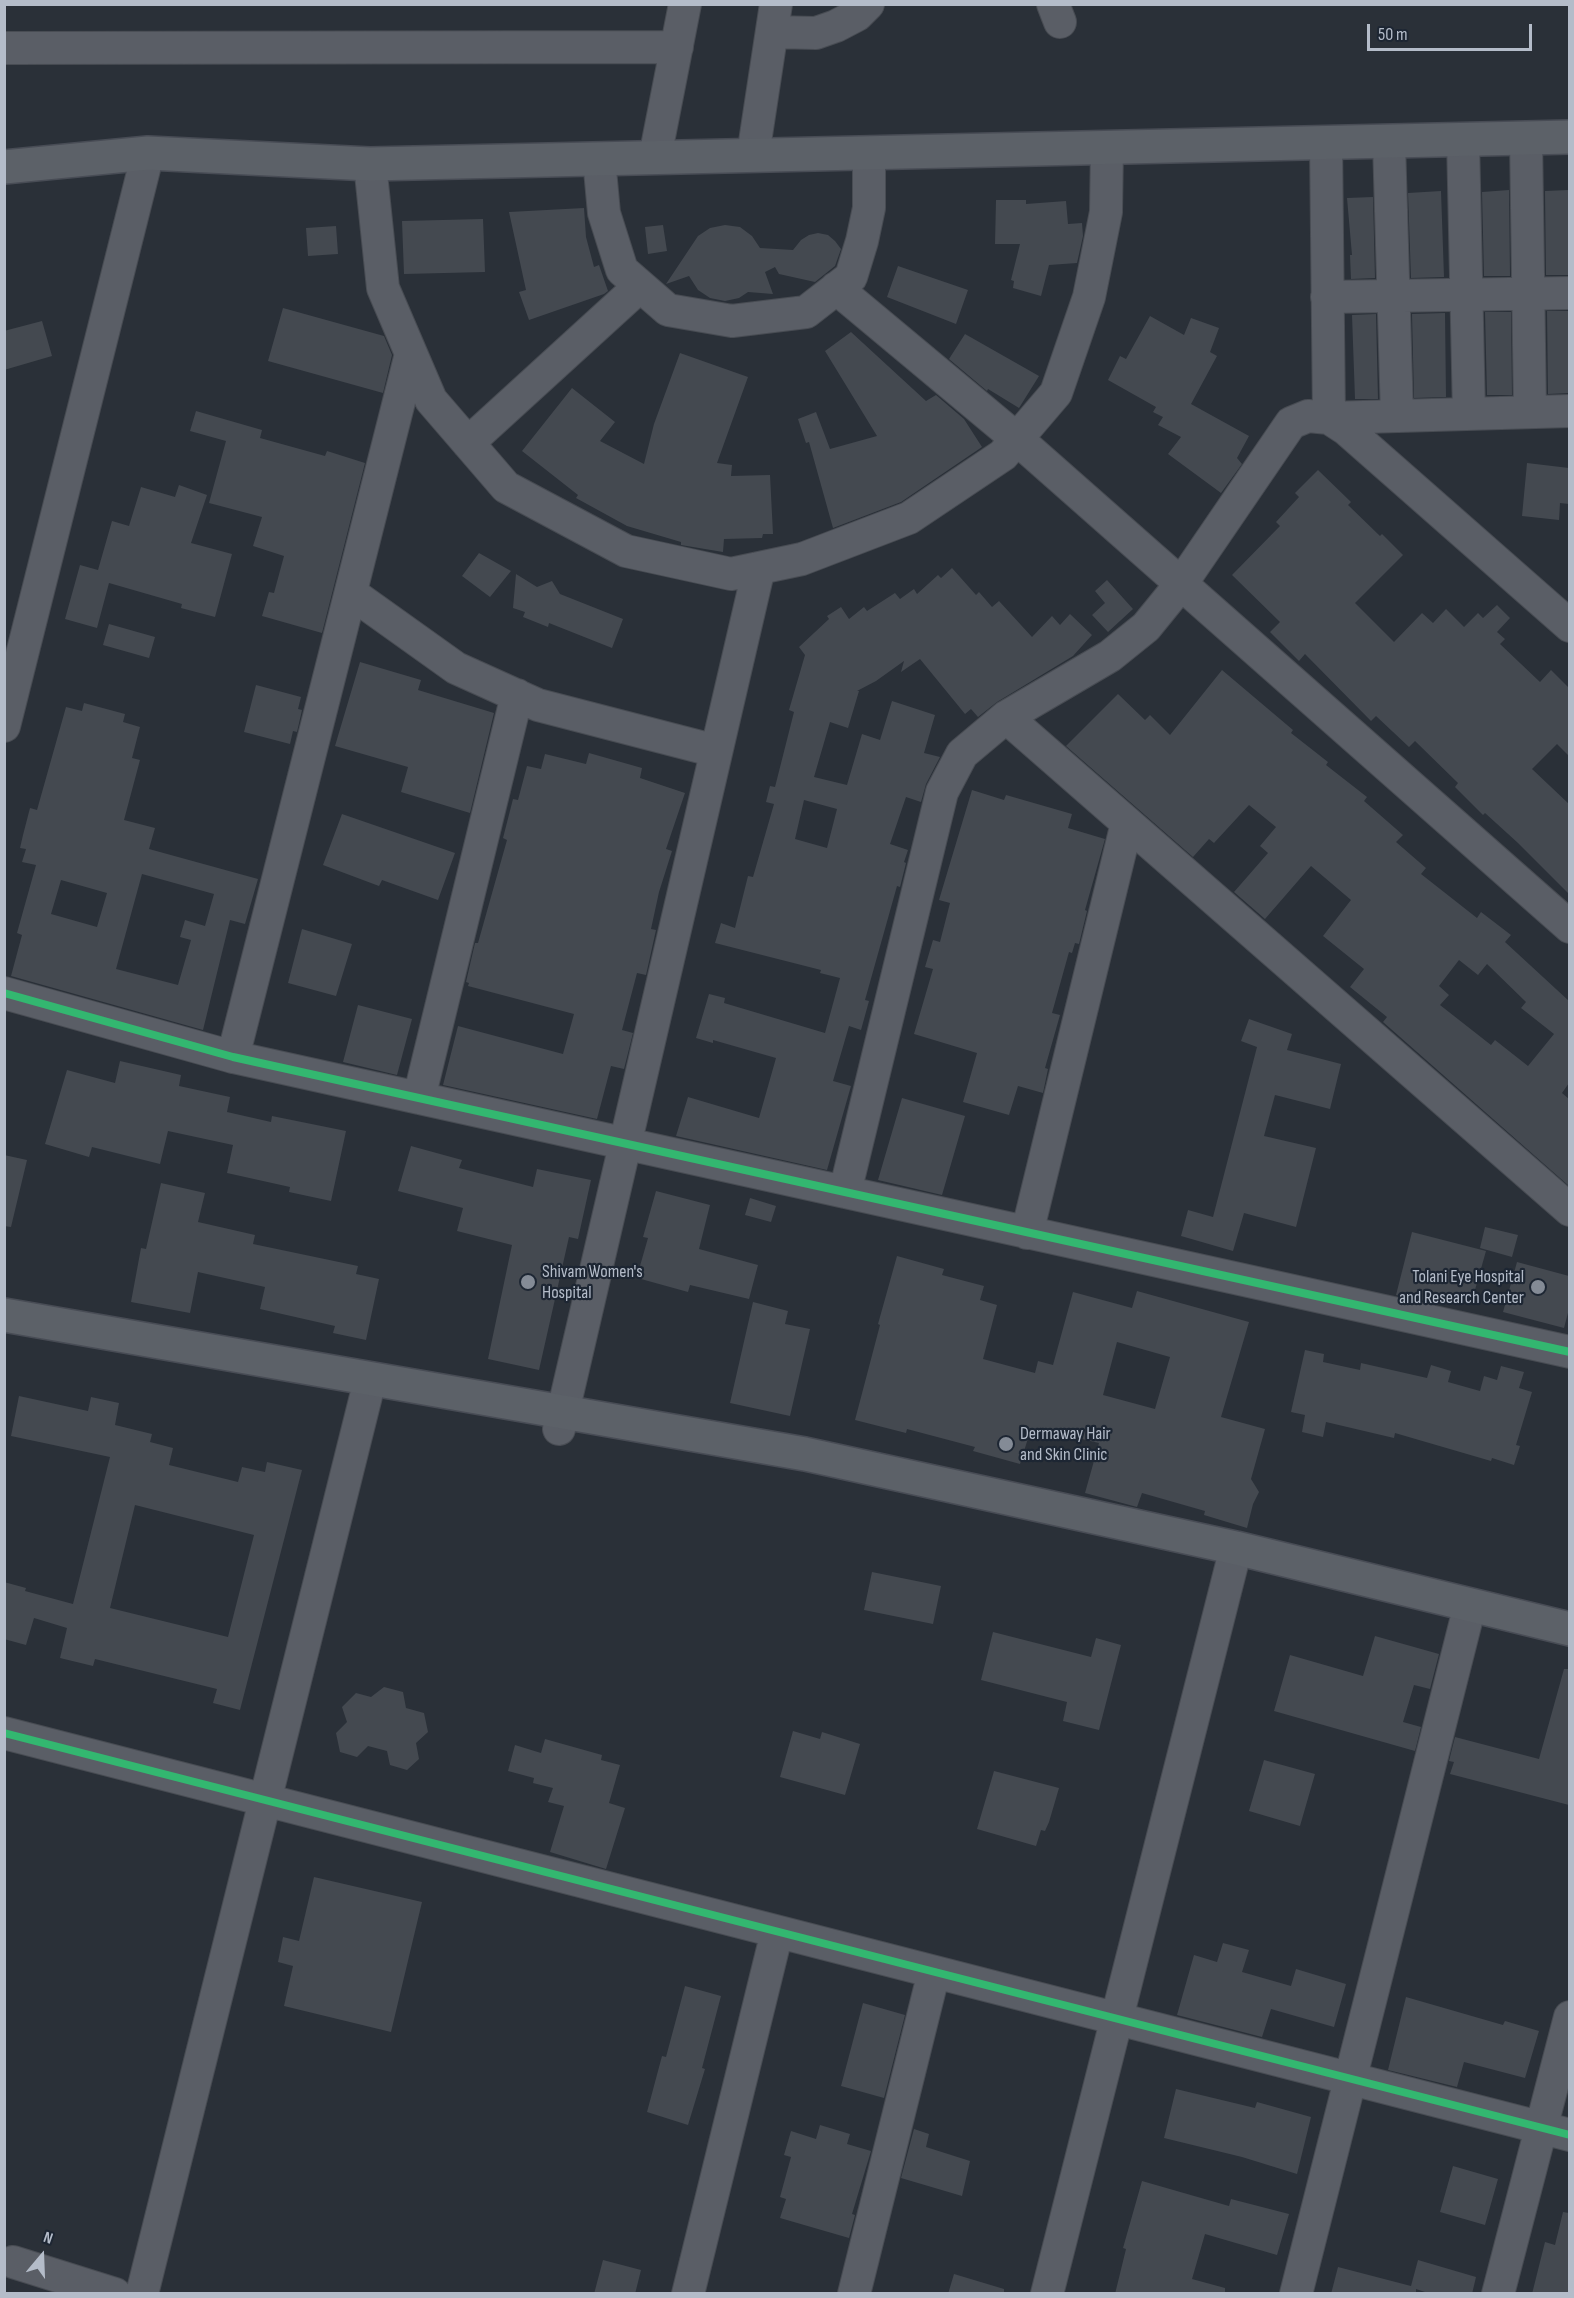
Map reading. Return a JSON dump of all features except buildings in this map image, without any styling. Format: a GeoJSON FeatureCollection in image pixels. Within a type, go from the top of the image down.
{"type":"FeatureCollection","features":[{"type":"Feature","properties":{"kind":"main road"},"geometry":{"type":"LineString","coordinates":[[4,167],[148,153],[370,164],[1569,137]]}},
{"type":"Feature","properties":{"kind":"main road"},"geometry":{"type":"LineString","coordinates":[[4,1315],[368,1388]]}},
{"type":"Feature","properties":{"kind":"main road"},"geometry":{"type":"LineString","coordinates":[[4,1334],[368,1388],[561,1421],[805,1454],[1234,1556],[1569,1629]]}},
{"type":"Feature","properties":{"kind":"main road"},"geometry":{"type":"LineString","coordinates":[[1234,1556],[1466,1621],[1569,1646]]}},
{"type":"Feature","properties":{"kind":"street"},"geometry":{"type":"LineString","coordinates":[[655,157],[685,4]]}},
{"type":"Feature","properties":{"kind":"street"},"geometry":{"type":"LineString","coordinates":[[753,155],[774,18],[816,33],[857,15],[868,4]]}},
{"type":"Feature","properties":{"kind":"street"},"geometry":{"type":"LineString","coordinates":[[4,48],[677,47]]}},
{"type":"Feature","properties":{"kind":"street"},"geometry":{"type":"LineString","coordinates":[[1526,138],[1530,412]]}},
{"type":"Feature","properties":{"kind":"street"},"geometry":{"type":"LineString","coordinates":[[1463,139],[1469,414]]}},
{"type":"Feature","properties":{"kind":"street"},"geometry":{"type":"LineString","coordinates":[[1326,142],[1329,418]]}},
{"type":"Feature","properties":{"kind":"street"},"geometry":{"type":"LineString","coordinates":[[1389,142],[1397,416]]}},
{"type":"Feature","properties":{"kind":"street"},"geometry":{"type":"LineString","coordinates":[[370,164],[383,288],[431,400],[506,487],[626,551],[731,574],[802,559],[909,518],[1003,455],[1056,393],[1089,297],[1106,212],[1107,147]]}},
{"type":"Feature","properties":{"kind":"street"},"geometry":{"type":"LineString","coordinates":[[4,726],[148,153]]}},
{"type":"Feature","properties":{"kind":"street"},"geometry":{"type":"LineString","coordinates":[[599,159],[604,213],[622,270],[668,310],[732,321],[806,312],[851,277],[869,208],[868,153]]}},
{"type":"Feature","properties":{"kind":"street"},"geometry":{"type":"LineString","coordinates":[[468,443],[640,286]]}},
{"type":"Feature","properties":{"kind":"street"},"geometry":{"type":"LineString","coordinates":[[836,288],[1017,439],[1569,927]]}},
{"type":"Feature","properties":{"kind":"street"},"geometry":{"type":"LineString","coordinates":[[1327,297],[1569,293]]}},
{"type":"Feature","properties":{"kind":"street"},"geometry":{"type":"LineString","coordinates":[[233,1057],[411,354]]}},
{"type":"Feature","properties":{"kind":"street"},"geometry":{"type":"LineString","coordinates":[[845,1192],[942,792],[962,754],[1006,717],[1110,656],[1146,627],[1181,584],[1291,423],[1308,416],[1329,418],[1569,411]]}},
{"type":"Feature","properties":{"kind":"street"},"geometry":{"type":"LineString","coordinates":[[1329,418],[1346,429],[1569,626]]}},
{"type":"Feature","properties":{"kind":"street"},"geometry":{"type":"LineString","coordinates":[[561,1421],[759,568]]}},
{"type":"Feature","properties":{"kind":"street"},"geometry":{"type":"LineString","coordinates":[[351,593],[456,668],[538,705],[716,751]]}},
{"type":"Feature","properties":{"kind":"street"},"geometry":{"type":"LineString","coordinates":[[419,1098],[517,695]]}},
{"type":"Feature","properties":{"kind":"street"},"geometry":{"type":"LineString","coordinates":[[1006,717],[1569,1210]]}},
{"type":"Feature","properties":{"kind":"street"},"geometry":{"type":"LineString","coordinates":[[1027,1233],[1127,823]]}},
{"type":"Feature","properties":{"kind":"street"},"geometry":{"type":"LineString","coordinates":[[4,993],[233,1057],[1569,1352]]}},
{"type":"Feature","properties":{"kind":"street"},"geometry":{"type":"LineString","coordinates":[[142,2294],[368,1388]]}},
{"type":"Feature","properties":{"kind":"street"},"geometry":{"type":"LineString","coordinates":[[1047,2294],[1234,1556]]}},
{"type":"Feature","properties":{"kind":"street"},"geometry":{"type":"LineString","coordinates":[[1296,2294],[1466,1621]]}},
{"type":"Feature","properties":{"kind":"street"},"geometry":{"type":"LineString","coordinates":[[4,1733],[1555,2132]]}},
{"type":"Feature","properties":{"kind":"street"},"geometry":{"type":"LineString","coordinates":[[688,2294],[777,1932]]}},
{"type":"Feature","properties":{"kind":"street"},"geometry":{"type":"LineString","coordinates":[[854,2294],[934,1972]]}},
{"type":"Feature","properties":{"kind":"street"},"geometry":{"type":"LineString","coordinates":[[1498,2294],[1555,2132],[1569,2017]]}},
{"type":"Feature","properties":{"kind":"street"},"geometry":{"type":"LineString","coordinates":[[13,2262],[115,2294]]}},
{"type":"Feature","properties":{"kind":"cycle path"},"geometry":{"type":"LineString","coordinates":[[4,993],[233,1057],[1570,1352]]}},
{"type":"Feature","properties":{"kind":"cycle path"},"geometry":{"type":"LineString","coordinates":[[4,1733],[1570,2135]]}},
{"type":"Feature","properties":{"kind":"place","name":"Shivam Women's Hospital"},"geometry":{"type":"Point","coordinates":[528,1282]}},
{"type":"Feature","properties":{"kind":"place","name":"Tolani Eye Hospital and Research Center"},"geometry":{"type":"Point","coordinates":[1538,1287]}},
{"type":"Feature","properties":{"kind":"place","name":"Dermaway Hair and Skin Clinic"},"geometry":{"type":"Point","coordinates":[1006,1444]}}]}
